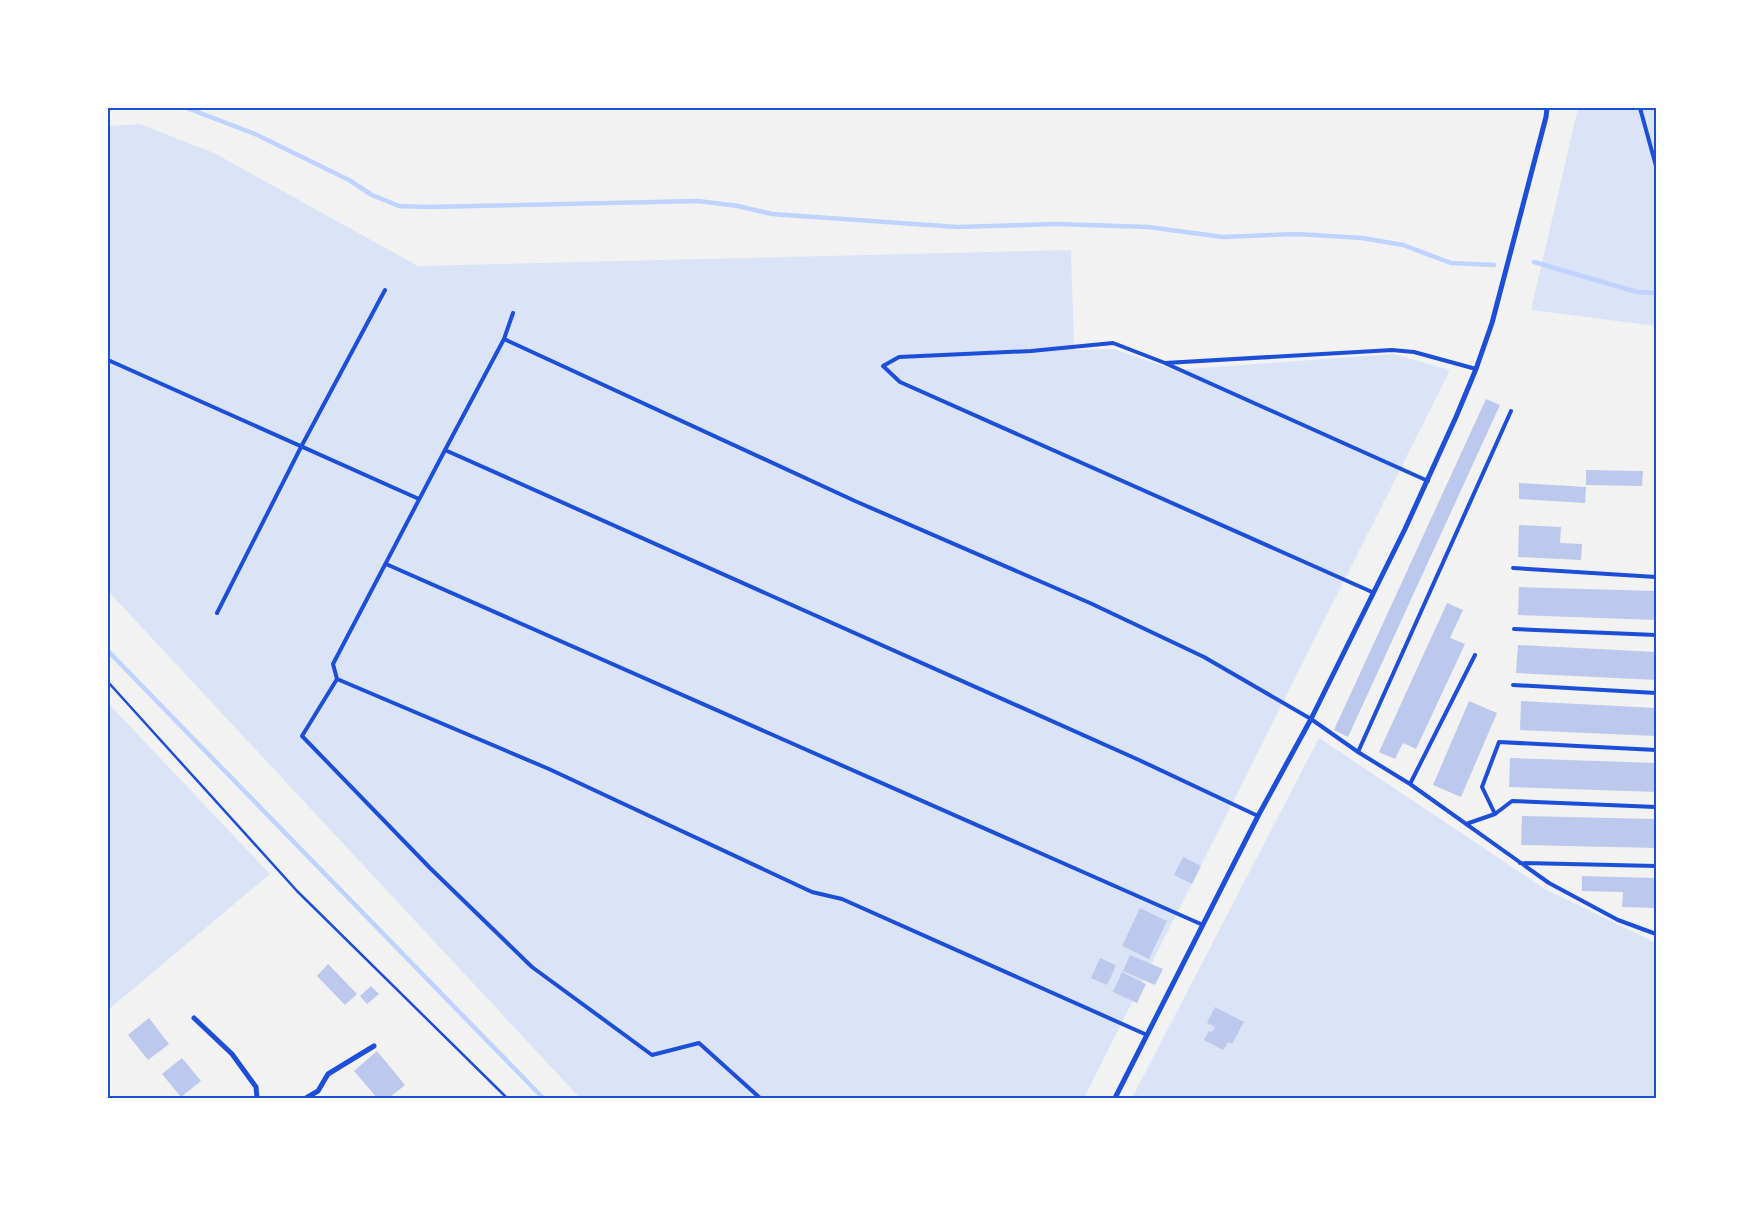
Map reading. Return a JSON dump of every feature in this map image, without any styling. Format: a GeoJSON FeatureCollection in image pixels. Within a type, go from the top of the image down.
{"type":"FeatureCollection","features":[{"type":"Feature","properties":{"kind":"street"},"geometry":{"type":"LineString","coordinates":[[1115,1098],[1258,816],[1311,719],[1428,481],[1476,369],[1492,323],[1546,118],[1546,108]]}},
{"type":"Feature","properties":{"kind":"street"},"geometry":{"type":"LineString","coordinates":[[194,1018],[232,1054],[256,1087],[257,1098]]}},
{"type":"Feature","properties":{"kind":"street"},"geometry":{"type":"LineString","coordinates":[[306,1098],[318,1091],[328,1074],[374,1046]]}},
{"type":"Feature","properties":{"kind":"lane"},"geometry":{"type":"LineString","coordinates":[[1479,108],[1486,108]]}},
{"type":"Feature","properties":{"kind":"lane"},"geometry":{"type":"LineString","coordinates":[[1640,108],[1656,166]]}},
{"type":"Feature","properties":{"kind":"lane"},"geometry":{"type":"LineString","coordinates":[[217,613],[301,447],[385,290]]}},
{"type":"Feature","properties":{"kind":"lane"},"geometry":{"type":"LineString","coordinates":[[513,313],[504,339],[333,664],[337,679],[302,736],[430,868],[532,967],[652,1055],[699,1043],[760,1098]]}},
{"type":"Feature","properties":{"kind":"lane"},"geometry":{"type":"LineString","coordinates":[[504,339],[855,501],[1090,603],[1204,656],[1311,719],[1358,752],[1410,784],[1549,883],[1618,920],[1656,934]]}},
{"type":"Feature","properties":{"kind":"lane"},"geometry":{"type":"LineString","coordinates":[[1372,592],[900,382],[883,366],[900,357],[1031,350],[1113,343],[1165,364],[1428,481]]}},
{"type":"Feature","properties":{"kind":"lane"},"geometry":{"type":"LineString","coordinates":[[1165,364],[1392,350],[1414,352],[1476,369]]}},
{"type":"Feature","properties":{"kind":"lane"},"geometry":{"type":"LineString","coordinates":[[108,360],[419,499]]}},
{"type":"Feature","properties":{"kind":"lane"},"geometry":{"type":"LineString","coordinates":[[1358,752],[1511,411]]}},
{"type":"Feature","properties":{"kind":"lane"},"geometry":{"type":"LineString","coordinates":[[444,450],[1139,760],[1258,816]]}},
{"type":"Feature","properties":{"kind":"lane"},"geometry":{"type":"LineString","coordinates":[[386,564],[1203,925]]}},
{"type":"Feature","properties":{"kind":"lane"},"geometry":{"type":"LineString","coordinates":[[1513,568],[1656,577]]}},
{"type":"Feature","properties":{"kind":"lane"},"geometry":{"type":"LineString","coordinates":[[1514,629],[1656,635]]}},
{"type":"Feature","properties":{"kind":"lane"},"geometry":{"type":"LineString","coordinates":[[1410,784],[1475,655]]}},
{"type":"Feature","properties":{"kind":"lane"},"geometry":{"type":"LineString","coordinates":[[337,679],[549,769],[812,892],[842,899],[1147,1035]]}},
{"type":"Feature","properties":{"kind":"lane"},"geometry":{"type":"LineString","coordinates":[[1513,685],[1656,692]]}},
{"type":"Feature","properties":{"kind":"lane"},"geometry":{"type":"LineString","coordinates":[[1495,814],[1482,787],[1499,742],[1656,750]]}},
{"type":"Feature","properties":{"kind":"lane"},"geometry":{"type":"LineString","coordinates":[[1466,824],[1495,814],[1512,801],[1656,807]]}},
{"type":"Feature","properties":{"kind":"lane"},"geometry":{"type":"LineString","coordinates":[[1520,863],[1656,866]]}},
{"type":"Feature","properties":{"kind":"path"},"geometry":{"type":"LineString","coordinates":[[108,682],[297,891],[507,1098]]}},
{"type":"Feature","properties":{"kind":"shaded area"},"geometry":{"type":"Polygon","coordinates":[[[1578,108],[1656,108],[1656,326],[1531,310],[1578,108]]]}},
{"type":"Feature","properties":{"kind":"shaded area"},"geometry":{"type":"Polygon","coordinates":[[[140,124],[214,153],[418,266],[1071,250],[1074,350],[1114,349],[1174,370],[1394,354],[1450,370],[1084,1098],[580,1098],[108,591],[108,126],[140,124]]]}},
{"type":"Feature","properties":{"kind":"shaded area"},"geometry":{"type":"Polygon","coordinates":[[[108,703],[270,874],[108,1010],[108,703]]]}},
{"type":"Feature","properties":{"kind":"shaded area"},"geometry":{"type":"Polygon","coordinates":[[[1319,738],[1545,889],[1656,943],[1656,1098],[1132,1098],[1319,738]]]}},
{"type":"Feature","properties":{"kind":"building"},"geometry":{"type":"Polygon","coordinates":[[[1486,399],[1500,405],[1348,737],[1334,730],[1486,399]]]}},
{"type":"Feature","properties":{"kind":"building"},"geometry":{"type":"Polygon","coordinates":[[[1586,470],[1643,471],[1642,486],[1586,485],[1586,470]]]}},
{"type":"Feature","properties":{"kind":"building"},"geometry":{"type":"Polygon","coordinates":[[[1519,483],[1586,487],[1585,503],[1519,499],[1519,483]]]}},
{"type":"Feature","properties":{"kind":"building"},"geometry":{"type":"Polygon","coordinates":[[[1519,525],[1561,527],[1560,543],[1582,544],[1581,560],[1518,557],[1519,525]]]}},
{"type":"Feature","properties":{"kind":"building"},"geometry":{"type":"Polygon","coordinates":[[[1519,587],[1656,591],[1656,620],[1518,615],[1519,587]]]}},
{"type":"Feature","properties":{"kind":"building"},"geometry":{"type":"Polygon","coordinates":[[[1447,603],[1463,610],[1450,638],[1465,644],[1416,749],[1403,743],[1395,759],[1379,752],[1447,603]]]}},
{"type":"Feature","properties":{"kind":"building"},"geometry":{"type":"Polygon","coordinates":[[[1518,645],[1656,652],[1656,680],[1516,673],[1518,645]]]}},
{"type":"Feature","properties":{"kind":"building"},"geometry":{"type":"Polygon","coordinates":[[[1469,701],[1497,713],[1461,797],[1433,785],[1469,701]]]}},
{"type":"Feature","properties":{"kind":"building"},"geometry":{"type":"Polygon","coordinates":[[[1521,701],[1656,708],[1656,736],[1520,730],[1521,701]]]}},
{"type":"Feature","properties":{"kind":"building"},"geometry":{"type":"Polygon","coordinates":[[[1510,758],[1656,763],[1656,792],[1509,787],[1510,758]]]}},
{"type":"Feature","properties":{"kind":"building"},"geometry":{"type":"Polygon","coordinates":[[[1522,816],[1656,819],[1656,848],[1521,845],[1522,816]]]}},
{"type":"Feature","properties":{"kind":"building"},"geometry":{"type":"Polygon","coordinates":[[[1183,857],[1201,866],[1192,884],[1174,875],[1183,857]]]}},
{"type":"Feature","properties":{"kind":"building"},"geometry":{"type":"Polygon","coordinates":[[[1582,876],[1656,878],[1656,908],[1622,907],[1623,892],[1582,891],[1582,876]]]}},
{"type":"Feature","properties":{"kind":"building"},"geometry":{"type":"Polygon","coordinates":[[[1140,908],[1167,921],[1149,959],[1122,946],[1140,908]]]}},
{"type":"Feature","properties":{"kind":"building"},"geometry":{"type":"Polygon","coordinates":[[[1130,955],[1163,969],[1155,985],[1123,971],[1130,955]]]}},
{"type":"Feature","properties":{"kind":"building"},"geometry":{"type":"Polygon","coordinates":[[[1100,958],[1116,965],[1107,985],[1091,978],[1100,958]]]}},
{"type":"Feature","properties":{"kind":"building"},"geometry":{"type":"Polygon","coordinates":[[[328,964],[357,994],[345,1005],[317,976],[328,964]]]}},
{"type":"Feature","properties":{"kind":"building"},"geometry":{"type":"Polygon","coordinates":[[[1122,972],[1146,984],[1137,1003],[1113,992],[1122,972]]]}},
{"type":"Feature","properties":{"kind":"building"},"geometry":{"type":"Polygon","coordinates":[[[371,986],[379,994],[367,1004],[360,996],[371,986]]]}},
{"type":"Feature","properties":{"kind":"building"},"geometry":{"type":"Polygon","coordinates":[[[1215,1007],[1244,1022],[1232,1044],[1228,1042],[1223,1050],[1204,1040],[1209,1031],[1212,1032],[1215,1027],[1207,1023],[1215,1007]]]}},
{"type":"Feature","properties":{"kind":"building"},"geometry":{"type":"Polygon","coordinates":[[[149,1018],[169,1044],[148,1060],[128,1035],[149,1018]]]}},
{"type":"Feature","properties":{"kind":"building"},"geometry":{"type":"Polygon","coordinates":[[[377,1051],[405,1085],[389,1098],[377,1098],[354,1071],[377,1051]]]}},
{"type":"Feature","properties":{"kind":"building"},"geometry":{"type":"Polygon","coordinates":[[[182,1058],[201,1081],[181,1097],[162,1074],[182,1058]]]}},
{"type":"Feature","properties":{"kind":"waterway"},"geometry":{"type":"LineString","coordinates":[[187,108],[255,134],[349,180],[372,195],[399,206],[698,201],[738,206],[772,214],[957,227],[1056,224],[1148,227],[1223,237],[1297,234],[1362,238],[1403,245],[1451,263],[1494,265]]}},
{"type":"Feature","properties":{"kind":"waterway"},"geometry":{"type":"LineString","coordinates":[[1534,262],[1637,292],[1656,293]]}},
{"type":"Feature","properties":{"kind":"waterway"},"geometry":{"type":"LineString","coordinates":[[108,651],[543,1098]]}}]}
